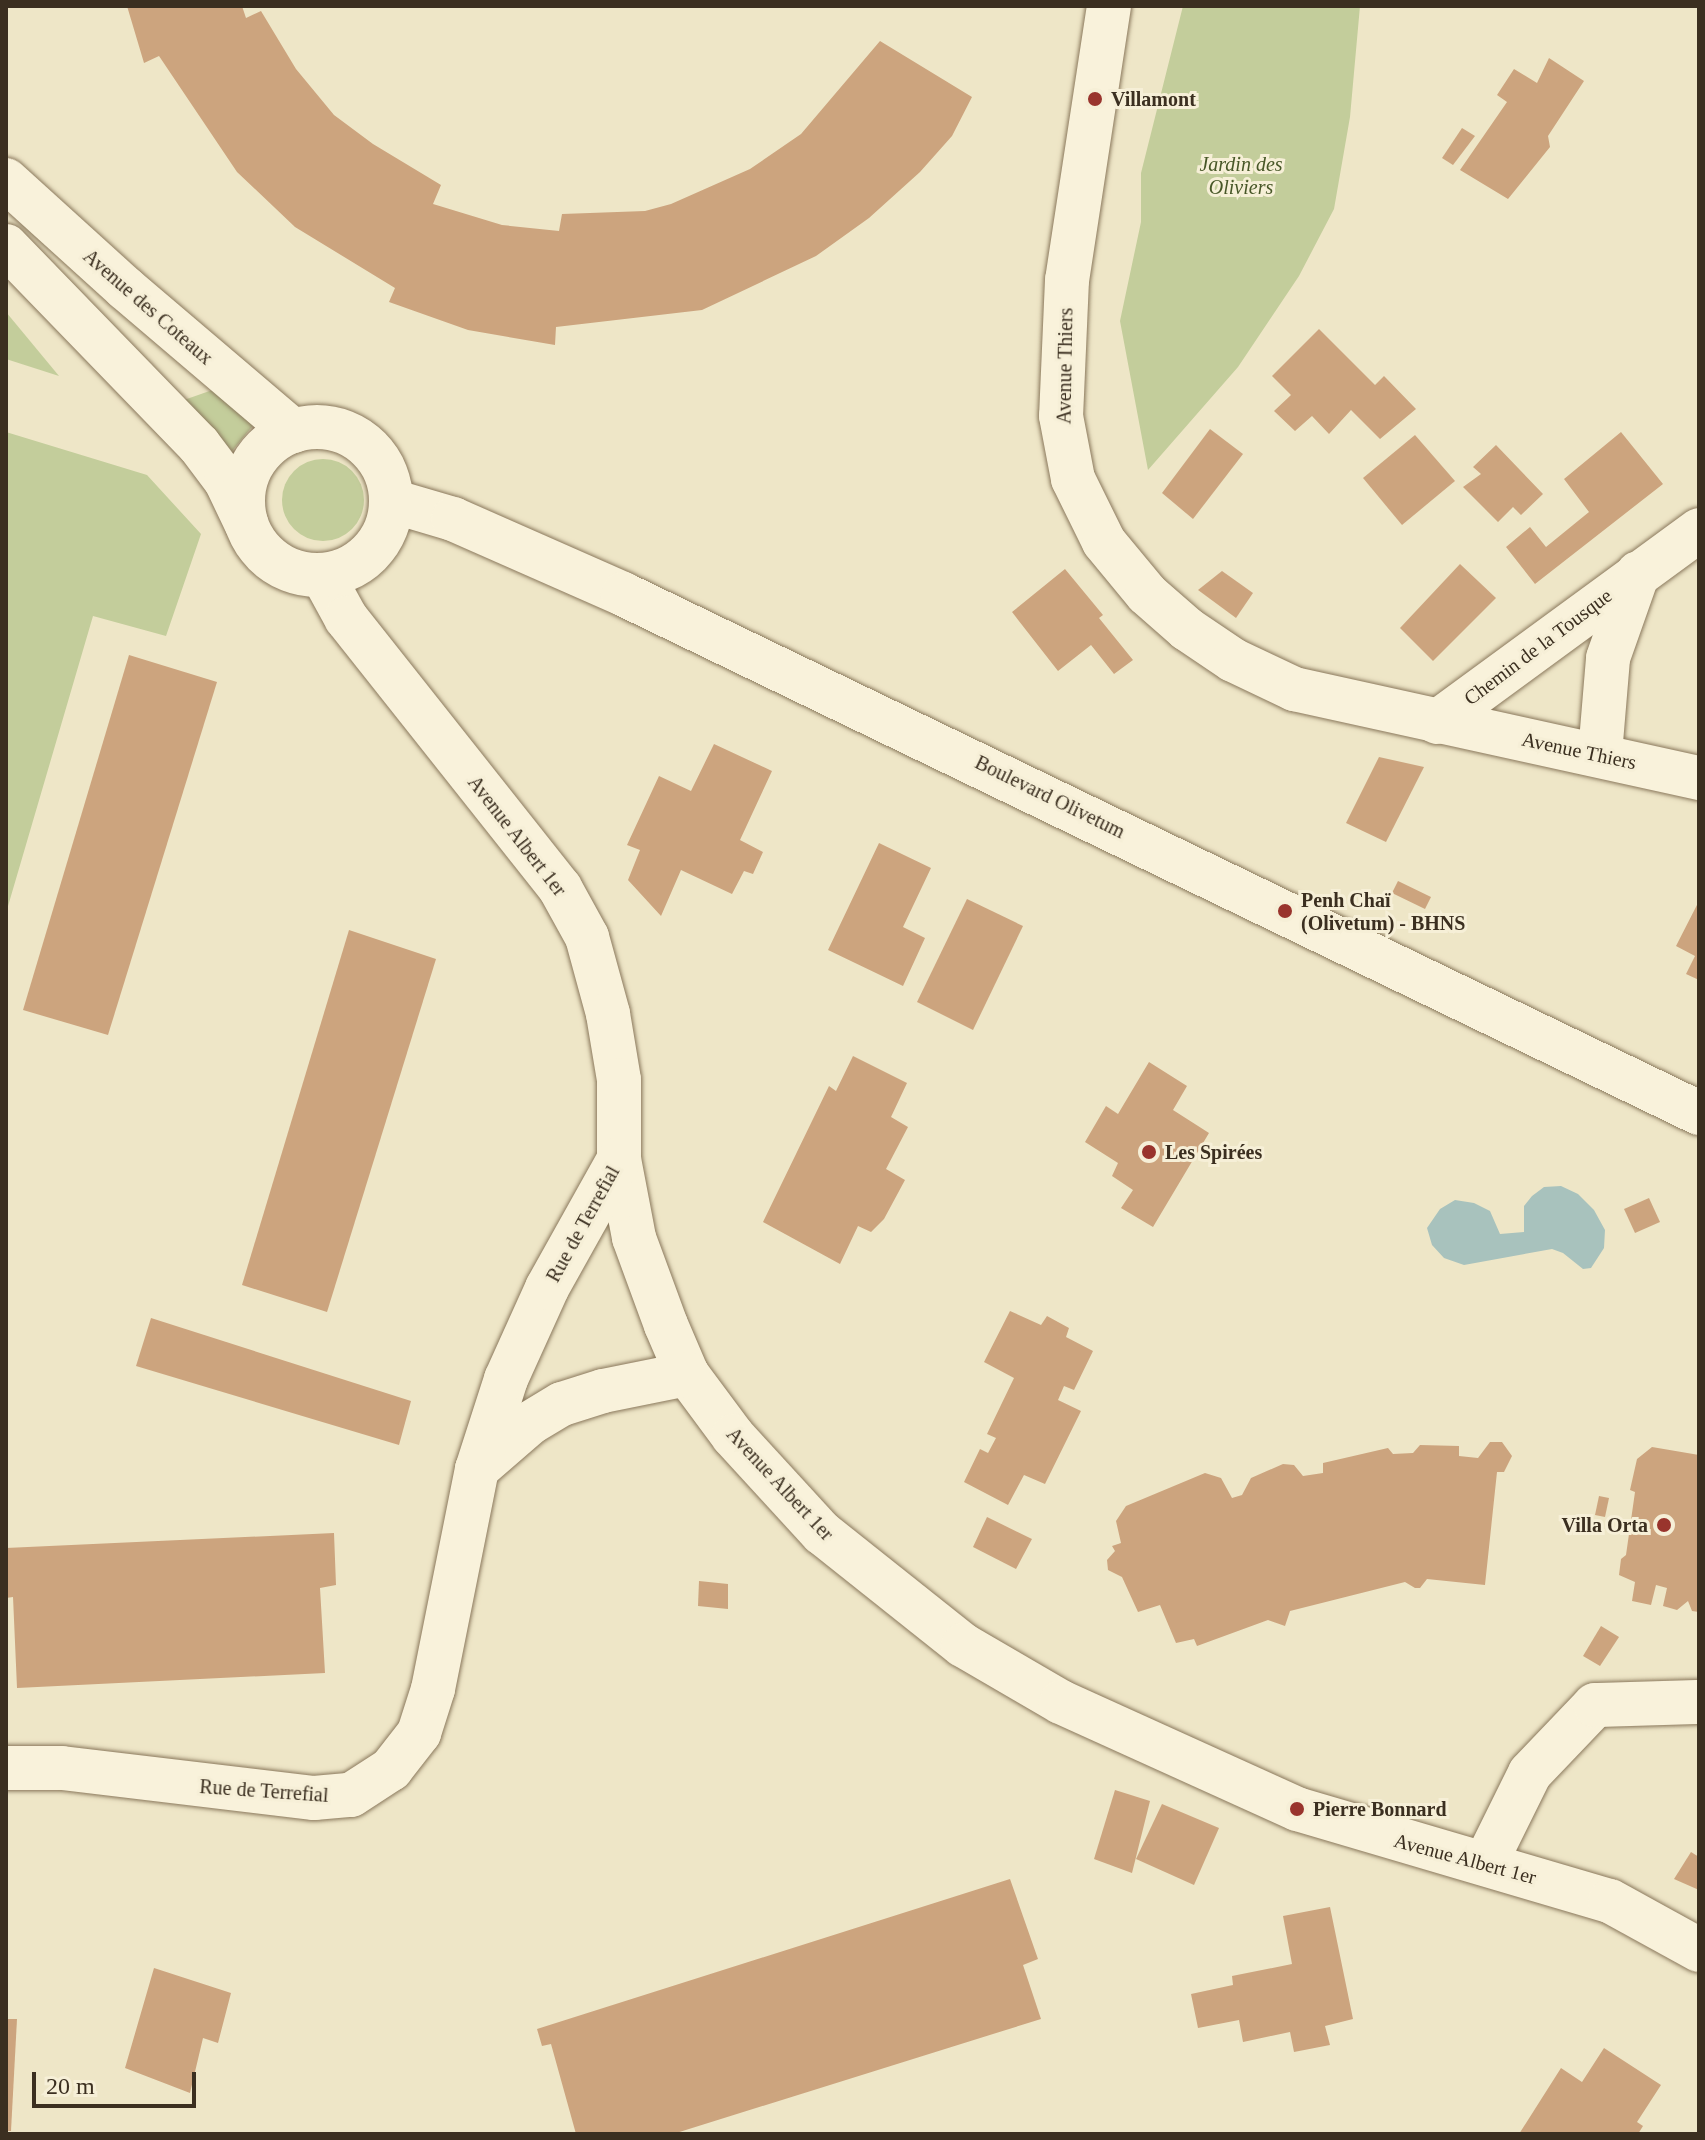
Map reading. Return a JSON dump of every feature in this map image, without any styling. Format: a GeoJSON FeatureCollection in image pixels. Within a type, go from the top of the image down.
{"type":"FeatureCollection","features":[{"type":"Feature","properties":{"kind":"street","name":"Avenue Thiers"},"geometry":{"type":"LineString","coordinates":[[1109,6],[1067,280],[1061,416],[1073,479],[1104,542],[1147,594],[1198,637],[1233,660],[1294,689],[1699,778]]}},
{"type":"Feature","properties":{"kind":"street","name":"Avenue des Coteaux"},"geometry":{"type":"LineString","coordinates":[[6,180],[125,288],[293,431]]}},
{"type":"Feature","properties":{"kind":"street"},"geometry":{"type":"LineString","coordinates":[[6,246],[199,445],[226,481],[254,542],[284,568],[323,576],[345,571],[364,559],[379,543],[389,523],[392,501],[388,478],[377,457],[361,440],[340,430],[317,426],[293,431],[273,441],[257,458],[247,478],[243,501],[246,523]]}},
{"type":"Feature","properties":{"kind":"street","name":"Boulevard Olivetum"},"geometry":{"type":"LineString","coordinates":[[392,501],[453,519],[623,594],[1207,873],[1699,1113]]}},
{"type":"Feature","properties":{"kind":"street","name":"Chemin de la Tousque"},"geometry":{"type":"LineString","coordinates":[[1437,722],[1699,530]]}},
{"type":"Feature","properties":{"kind":"street","name":"Chemin de la Tousque"},"geometry":{"type":"LineString","coordinates":[[1600,754],[1608,658],[1638,573]]}},
{"type":"Feature","properties":{"kind":"street","name":"Avenue Albert 1er"},"geometry":{"type":"LineString","coordinates":[[323,576],[354,629],[560,888],[587,937],[608,1014],[619,1080],[619,1159],[634,1238],[687,1374],[733,1436],[822,1533],[963,1645],[1061,1702],[1297,1809],[1377,1835],[1486,1862],[1610,1901],[1699,1950]]}},
{"type":"Feature","properties":{"kind":"street","name":"Rue de Terrefial"},"geometry":{"type":"LineString","coordinates":[[6,1768],[62,1768],[314,1798],[351,1795],[391,1769],[419,1733],[433,1689],[477,1469],[506,1379],[541,1301],[619,1159]]}},
{"type":"Feature","properties":{"kind":"street"},"geometry":{"type":"LineString","coordinates":[[477,1469],[530,1423],[562,1404],[603,1391],[687,1374]]}},
{"type":"Feature","properties":{"kind":"street"},"geometry":{"type":"LineString","coordinates":[[1486,1862],[1530,1773],[1595,1705],[1699,1702]]}},
{"type":"Feature","properties":{"kind":"green space","name":"Jardin des Oliviers"},"geometry":{"type":"Polygon","coordinates":[[[1183,6],[1360,6],[1350,117],[1334,209],[1299,276],[1238,367],[1148,470],[1120,321],[1141,222],[1141,173],[1183,6]]]}},
{"type":"Feature","properties":{"kind":"green space"},"geometry":{"type":"Polygon","coordinates":[[[6,312],[59,376],[6,359],[6,312]]]}},
{"type":"Feature","properties":{"kind":"green space"},"geometry":{"type":"Polygon","coordinates":[[[218,388],[259,418],[232,451],[184,400],[218,388]]]}},
{"type":"Feature","properties":{"kind":"green space"},"geometry":{"type":"Polygon","coordinates":[[[6,432],[147,475],[201,534],[166,636],[93,616],[6,913],[6,432]]]}},
{"type":"Feature","properties":{"kind":"green space"},"geometry":{"type":"Polygon","coordinates":[[[315,459],[331,459],[346,466],[357,477],[364,500],[361,516],[352,529],[331,541],[315,541],[300,534],[289,523],[282,508],[282,492],[289,477],[300,466],[315,459]]]}},
{"type":"Feature","properties":{"kind":"water"},"geometry":{"type":"Polygon","coordinates":[[[1561,1186],[1578,1194],[1594,1210],[1605,1230],[1604,1248],[1591,1268],[1583,1269],[1563,1253],[1552,1249],[1464,1265],[1444,1258],[1432,1245],[1427,1228],[1440,1209],[1455,1200],[1474,1203],[1490,1211],[1500,1234],[1524,1232],[1524,1206],[1532,1196],[1544,1187],[1561,1186]]]}},
{"type":"Feature","properties":{"kind":"building"},"geometry":{"type":"Polygon","coordinates":[[[127,6],[242,6],[246,18],[261,11],[296,69],[334,115],[373,144],[441,185],[433,204],[502,225],[559,231],[562,214],[645,211],[671,204],[750,169],[801,134],[880,41],[972,97],[952,136],[920,172],[869,218],[816,256],[702,310],[556,327],[555,345],[468,330],[389,302],[395,288],[295,227],[237,172],[159,56],[144,63],[127,6]]]}},
{"type":"Feature","properties":{"kind":"building"},"geometry":{"type":"Polygon","coordinates":[[[1549,58],[1584,81],[1548,136],[1550,147],[1508,199],[1460,170],[1507,102],[1497,95],[1514,69],[1537,83],[1549,58]]]}},
{"type":"Feature","properties":{"kind":"building"},"geometry":{"type":"Polygon","coordinates":[[[1462,128],[1475,136],[1453,165],[1442,158],[1462,128]]]}},
{"type":"Feature","properties":{"kind":"building"},"geometry":{"type":"Polygon","coordinates":[[[1319,329],[1375,385],[1384,376],[1416,409],[1380,439],[1351,410],[1329,434],[1312,416],[1295,431],[1274,411],[1291,395],[1272,376],[1319,329]]]}},
{"type":"Feature","properties":{"kind":"building"},"geometry":{"type":"Polygon","coordinates":[[[1210,429],[1243,454],[1193,519],[1162,493],[1210,429]]]}},
{"type":"Feature","properties":{"kind":"building"},"geometry":{"type":"Polygon","coordinates":[[[1621,432],[1663,484],[1535,584],[1506,547],[1530,527],[1546,547],[1589,512],[1564,479],[1621,432]]]}},
{"type":"Feature","properties":{"kind":"building"},"geometry":{"type":"Polygon","coordinates":[[[1415,435],[1455,481],[1402,525],[1363,478],[1415,435]]]}},
{"type":"Feature","properties":{"kind":"building"},"geometry":{"type":"Polygon","coordinates":[[[1496,445],[1543,494],[1521,515],[1513,507],[1498,522],[1463,487],[1481,474],[1473,467],[1496,445]]]}},
{"type":"Feature","properties":{"kind":"building"},"geometry":{"type":"Polygon","coordinates":[[[1460,564],[1496,598],[1433,661],[1400,628],[1460,564]]]}},
{"type":"Feature","properties":{"kind":"building"},"geometry":{"type":"Polygon","coordinates":[[[1065,569],[1103,615],[1099,618],[1133,660],[1114,674],[1091,645],[1058,671],[1012,612],[1065,569]]]}},
{"type":"Feature","properties":{"kind":"building"},"geometry":{"type":"Polygon","coordinates":[[[1222,571],[1253,593],[1236,618],[1198,590],[1222,571]]]}},
{"type":"Feature","properties":{"kind":"building"},"geometry":{"type":"Polygon","coordinates":[[[129,655],[217,682],[108,1035],[23,1010],[129,655]]]}},
{"type":"Feature","properties":{"kind":"building"},"geometry":{"type":"Polygon","coordinates":[[[714,744],[772,771],[740,840],[763,852],[753,874],[744,871],[732,894],[681,870],[661,916],[628,880],[640,850],[627,845],[659,776],[691,791],[714,744]]]}},
{"type":"Feature","properties":{"kind":"building"},"geometry":{"type":"Polygon","coordinates":[[[1379,757],[1424,767],[1386,842],[1346,823],[1379,757]]]}},
{"type":"Feature","properties":{"kind":"building"},"geometry":{"type":"Polygon","coordinates":[[[879,843],[931,868],[903,927],[925,938],[903,986],[828,950],[879,843]]]}},
{"type":"Feature","properties":{"kind":"building"},"geometry":{"type":"Polygon","coordinates":[[[1398,881],[1431,897],[1425,909],[1392,893],[1398,881]]]}},
{"type":"Feature","properties":{"kind":"building"},"geometry":{"type":"Polygon","coordinates":[[[967,899],[1023,926],[973,1030],[917,1002],[967,899]]]}},
{"type":"Feature","properties":{"kind":"building"},"geometry":{"type":"Polygon","coordinates":[[[1699,901],[1699,980],[1686,974],[1695,956],[1676,946],[1699,901]]]}},
{"type":"Feature","properties":{"kind":"building"},"geometry":{"type":"Polygon","coordinates":[[[349,930],[436,959],[327,1312],[242,1285],[349,930]]]}},
{"type":"Feature","properties":{"kind":"building"},"geometry":{"type":"Polygon","coordinates":[[[853,1056],[907,1083],[891,1117],[908,1127],[886,1169],[905,1180],[884,1219],[871,1232],[858,1226],[840,1264],[763,1222],[829,1086],[836,1091],[853,1056]]]}},
{"type":"Feature","properties":{"kind":"building","name":"Les Spirées"},"geometry":{"type":"Polygon","coordinates":[[[1149,1062],[1187,1086],[1173,1110],[1209,1133],[1153,1227],[1121,1208],[1133,1190],[1112,1176],[1118,1163],[1085,1142],[1106,1106],[1118,1114],[1149,1062]]]}},
{"type":"Feature","properties":{"kind":"building"},"geometry":{"type":"Polygon","coordinates":[[[1649,1198],[1660,1222],[1635,1233],[1624,1209],[1649,1198]]]}},
{"type":"Feature","properties":{"kind":"building"},"geometry":{"type":"Polygon","coordinates":[[[1010,1311],[1041,1325],[1047,1316],[1069,1328],[1066,1337],[1093,1351],[1074,1390],[1064,1386],[1058,1400],[1081,1411],[1045,1484],[1024,1475],[1008,1505],[964,1482],[980,1449],[988,1453],[996,1438],[987,1434],[1014,1378],[984,1362],[1010,1311]]]}},
{"type":"Feature","properties":{"kind":"building"},"geometry":{"type":"Polygon","coordinates":[[[151,1318],[411,1401],[399,1445],[136,1366],[151,1318]]]}},
{"type":"Feature","properties":{"kind":"building"},"geometry":{"type":"Polygon","coordinates":[[[1490,1442],[1502,1442],[1512,1456],[1504,1472],[1497,1472],[1485,1585],[1427,1579],[1420,1588],[1415,1588],[1405,1582],[1290,1611],[1285,1626],[1268,1620],[1197,1646],[1194,1639],[1176,1643],[1160,1605],[1138,1612],[1122,1577],[1108,1570],[1107,1560],[1115,1551],[1112,1546],[1121,1543],[1116,1521],[1126,1506],[1205,1473],[1221,1478],[1232,1498],[1242,1495],[1251,1478],[1283,1464],[1294,1465],[1303,1476],[1323,1473],[1323,1463],[1388,1448],[1393,1454],[1413,1453],[1420,1445],[1459,1446],[1459,1456],[1478,1458],[1490,1442]]]}},
{"type":"Feature","properties":{"kind":"building","name":"Villa Orta"},"geometry":{"type":"Polygon","coordinates":[[[1652,1447],[1699,1455],[1699,1612],[1692,1611],[1688,1601],[1677,1610],[1663,1606],[1667,1588],[1656,1585],[1651,1605],[1632,1601],[1635,1582],[1619,1575],[1621,1559],[1626,1555],[1635,1492],[1630,1490],[1637,1459],[1652,1447]]]}},
{"type":"Feature","properties":{"kind":"building"},"geometry":{"type":"Polygon","coordinates":[[[1599,1496],[1609,1498],[1605,1517],[1595,1515],[1599,1496]]]}},
{"type":"Feature","properties":{"kind":"building"},"geometry":{"type":"Polygon","coordinates":[[[987,1517],[1032,1539],[1016,1569],[973,1547],[987,1517]]]}},
{"type":"Feature","properties":{"kind":"building"},"geometry":{"type":"Polygon","coordinates":[[[334,1533],[336,1585],[320,1588],[325,1673],[17,1688],[13,1597],[6,1598],[6,1548],[334,1533]]]}},
{"type":"Feature","properties":{"kind":"building"},"geometry":{"type":"Polygon","coordinates":[[[699,1581],[728,1584],[728,1609],[698,1606],[699,1581]]]}},
{"type":"Feature","properties":{"kind":"building"},"geometry":{"type":"Polygon","coordinates":[[[1601,1626],[1619,1637],[1600,1666],[1583,1656],[1601,1626]]]}},
{"type":"Feature","properties":{"kind":"building"},"geometry":{"type":"Polygon","coordinates":[[[1115,1790],[1150,1801],[1132,1873],[1094,1859],[1115,1790]]]}},
{"type":"Feature","properties":{"kind":"building"},"geometry":{"type":"Polygon","coordinates":[[[1162,1804],[1219,1828],[1194,1885],[1136,1859],[1162,1804]]]}},
{"type":"Feature","properties":{"kind":"building"},"geometry":{"type":"Polygon","coordinates":[[[1691,1852],[1699,1857],[1699,1890],[1674,1879],[1691,1852]]]}},
{"type":"Feature","properties":{"kind":"building"},"geometry":{"type":"Polygon","coordinates":[[[1010,1879],[1038,1959],[1023,1965],[1041,2019],[673,2134],[576,2134],[551,2044],[542,2046],[537,2029],[1010,1879]]]}},
{"type":"Feature","properties":{"kind":"building"},"geometry":{"type":"Polygon","coordinates":[[[1330,1907],[1353,2019],[1325,2026],[1330,2045],[1294,2052],[1290,2032],[1243,2042],[1239,2020],[1198,2028],[1191,1994],[1233,1985],[1232,1976],[1292,1964],[1283,1916],[1330,1907]]]}},
{"type":"Feature","properties":{"kind":"building"},"geometry":{"type":"Polygon","coordinates":[[[154,1968],[231,1993],[218,2043],[203,2038],[190,2093],[125,2068],[154,1968]]]}},
{"type":"Feature","properties":{"kind":"building"},"geometry":{"type":"Polygon","coordinates":[[[6,2019],[17,2019],[11,2131],[6,2131],[6,2019]]]}},
{"type":"Feature","properties":{"kind":"building"},"geometry":{"type":"Polygon","coordinates":[[[1604,2048],[1661,2085],[1637,2122],[1643,2126],[1638,2134],[1519,2134],[1561,2068],[1582,2082],[1604,2048]]]}},
{"type":"Feature","properties":{"kind":"place","name":"Villamont"},"geometry":{"type":"Point","coordinates":[1095,99]}},
{"type":"Feature","properties":{"kind":"place","name":"Penh Chaï (Olivetum) - BHNS"},"geometry":{"type":"Point","coordinates":[1285,911]}},
{"type":"Feature","properties":{"kind":"place","name":"Les Spirées"},"geometry":{"type":"Point","coordinates":[1149,1152]}},
{"type":"Feature","properties":{"kind":"place","name":"Villa Orta"},"geometry":{"type":"Point","coordinates":[1664,1525]}},
{"type":"Feature","properties":{"kind":"place","name":"Pierre Bonnard"},"geometry":{"type":"Point","coordinates":[1297,1809]}}]}
